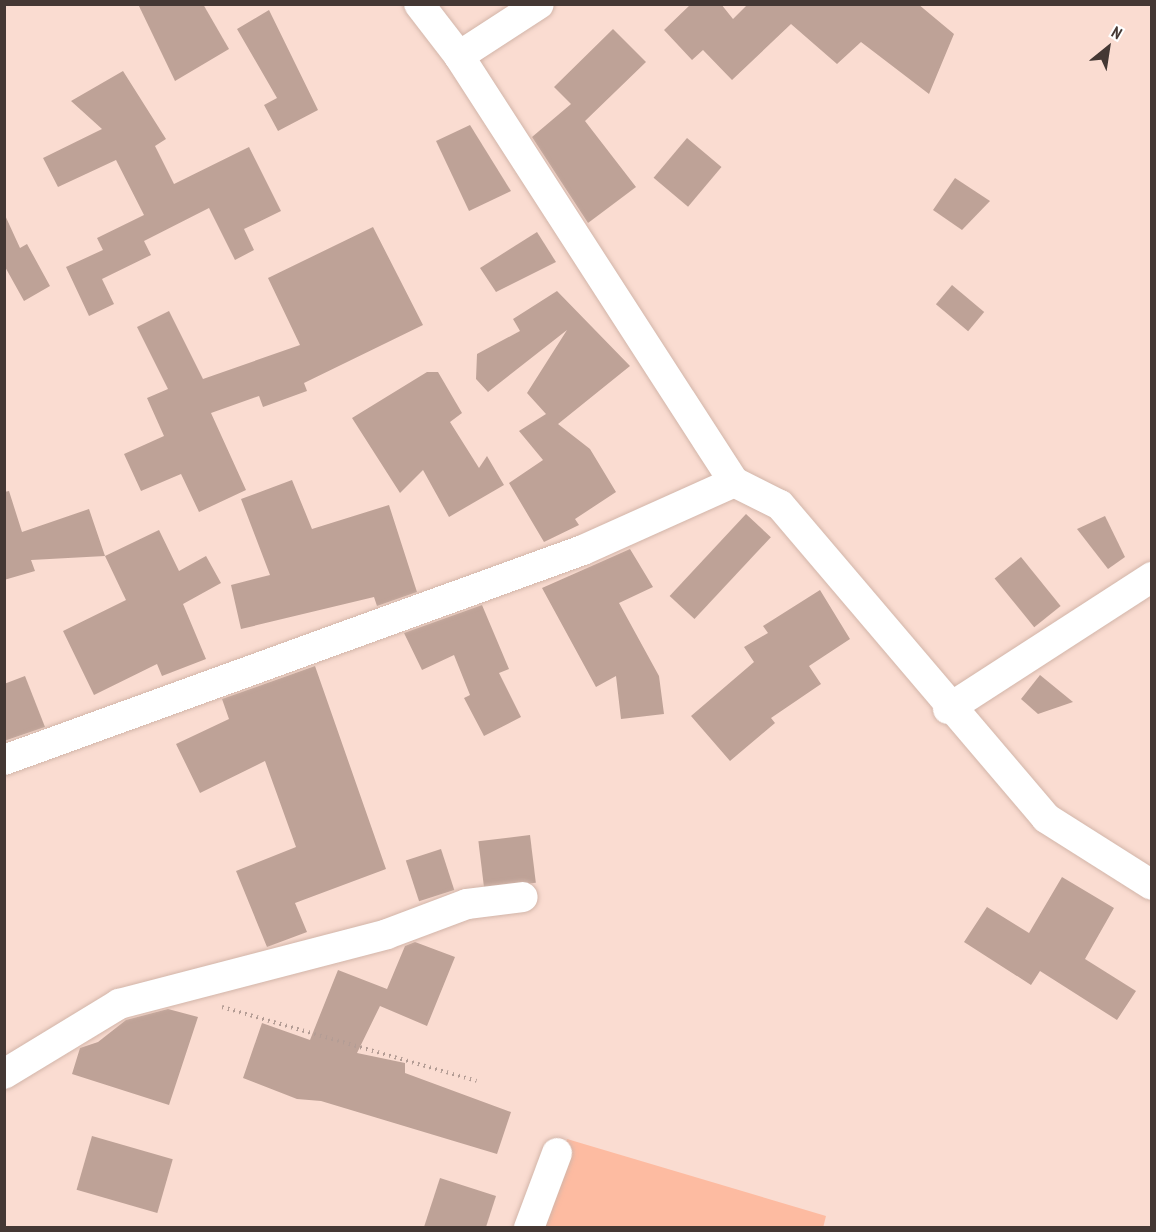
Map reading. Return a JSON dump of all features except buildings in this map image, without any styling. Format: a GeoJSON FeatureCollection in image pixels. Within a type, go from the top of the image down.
{"type":"FeatureCollection","features":[{"type":"Feature","properties":{"kind":"street"},"geometry":{"type":"LineString","coordinates":[[419,4],[459,56],[734,482],[780,505],[948,709],[1046,818],[1152,885]]}},
{"type":"Feature","properties":{"kind":"street"},"geometry":{"type":"LineString","coordinates":[[459,56],[539,4]]}},
{"type":"Feature","properties":{"kind":"street"},"geometry":{"type":"LineString","coordinates":[[4,760],[584,550],[734,482]]}},
{"type":"Feature","properties":{"kind":"street"},"geometry":{"type":"LineString","coordinates":[[948,709],[1152,577]]}},
{"type":"Feature","properties":{"kind":"street"},"geometry":{"type":"LineString","coordinates":[[4,1074],[119,1004],[387,934],[467,904],[523,897]]}},
{"type":"Feature","properties":{"kind":"street"},"geometry":{"type":"LineString","coordinates":[[529,1227],[557,1153]]}},
{"type":"Feature","properties":{"kind":"path"},"geometry":{"type":"LineString","coordinates":[[212,1004],[476,1081]]}},
{"type":"Feature","properties":{"kind":"shaded area"},"geometry":{"type":"Polygon","coordinates":[[[567,1139],[826,1216],[823,1228],[541,1228],[567,1139]]]}}]}
